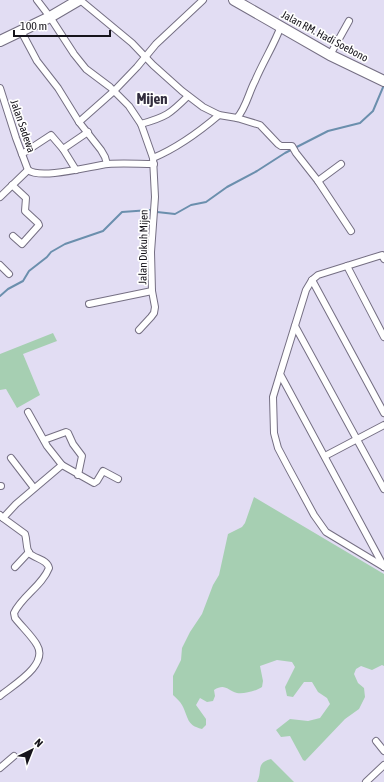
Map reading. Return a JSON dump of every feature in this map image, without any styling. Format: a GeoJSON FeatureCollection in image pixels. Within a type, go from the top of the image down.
{"type":"FeatureCollection","features":[{"type":"Feature","properties":{"kind":"main road"},"geometry":{"type":"LineString","coordinates":[[0,41],[50,17],[80,0]]}},
{"type":"Feature","properties":{"kind":"main road","name":"Jalan RM. Hadi Soebono"},"geometry":{"type":"LineString","coordinates":[[234,0],[330,55],[382,80]]}},
{"type":"Feature","properties":{"kind":"street","name":"Jalan Dukuh Mijen"},"geometry":{"type":"LineString","coordinates":[[37,0],[86,69],[114,91],[129,106],[141,124],[154,161],[151,252],[152,291],[155,307],[154,313],[139,330]]}},
{"type":"Feature","properties":{"kind":"street"},"geometry":{"type":"LineString","coordinates":[[80,0],[126,38],[153,65],[188,96],[203,107],[219,115],[237,118],[260,126],[276,143],[281,146],[292,146],[318,181],[351,231]]}},
{"type":"Feature","properties":{"kind":"street"},"geometry":{"type":"LineString","coordinates":[[79,122],[114,91],[156,44],[203,0]]}},
{"type":"Feature","properties":{"kind":"street"},"geometry":{"type":"LineString","coordinates":[[330,55],[349,21]]}},
{"type":"Feature","properties":{"kind":"street"},"geometry":{"type":"LineString","coordinates":[[237,118],[241,113],[248,94],[277,38],[281,26]]}},
{"type":"Feature","properties":{"kind":"street"},"geometry":{"type":"LineString","coordinates":[[21,31],[37,60],[58,88],[79,122],[102,150],[107,164]]}},
{"type":"Feature","properties":{"kind":"street","name":"Jalan Sadewa"},"geometry":{"type":"LineString","coordinates":[[0,88],[2,98],[28,170]]}},
{"type":"Feature","properties":{"kind":"street"},"geometry":{"type":"LineString","coordinates":[[141,124],[158,119],[172,112],[188,96]]}},
{"type":"Feature","properties":{"kind":"street"},"geometry":{"type":"LineString","coordinates":[[0,197],[28,170],[31,172],[50,173],[107,164],[154,161],[219,115]]}},
{"type":"Feature","properties":{"kind":"street"},"geometry":{"type":"LineString","coordinates":[[63,149],[88,132]]}},
{"type":"Feature","properties":{"kind":"street"},"geometry":{"type":"LineString","coordinates":[[22,154],[51,135],[63,149],[76,170]]}},
{"type":"Feature","properties":{"kind":"street"},"geometry":{"type":"LineString","coordinates":[[318,181],[341,164]]}},
{"type":"Feature","properties":{"kind":"street"},"geometry":{"type":"LineString","coordinates":[[12,185],[26,198],[25,211],[38,223],[39,226],[22,244],[13,236]]}},
{"type":"Feature","properties":{"kind":"street"},"geometry":{"type":"LineString","coordinates":[[383,256],[347,266],[318,276],[312,280],[306,290],[273,397],[274,433],[278,448],[314,515],[326,532],[384,567]]}},
{"type":"Feature","properties":{"kind":"street"},"geometry":{"type":"LineString","coordinates":[[0,265],[9,274]]}},
{"type":"Feature","properties":{"kind":"street"},"geometry":{"type":"LineString","coordinates":[[347,266],[384,337]]}},
{"type":"Feature","properties":{"kind":"street"},"geometry":{"type":"LineString","coordinates":[[312,280],[384,410]]}},
{"type":"Feature","properties":{"kind":"street"},"geometry":{"type":"LineString","coordinates":[[88,304],[152,291]]}},
{"type":"Feature","properties":{"kind":"street"},"geometry":{"type":"LineString","coordinates":[[295,326],[384,489]]}},
{"type":"Feature","properties":{"kind":"street"},"geometry":{"type":"LineString","coordinates":[[280,374],[384,567]]}},
{"type":"Feature","properties":{"kind":"street"},"geometry":{"type":"LineString","coordinates":[[28,412],[44,440],[62,465],[78,475],[94,482],[97,481],[102,472],[105,471],[118,479]]}},
{"type":"Feature","properties":{"kind":"street"},"geometry":{"type":"LineString","coordinates":[[325,456],[384,425]]}},
{"type":"Feature","properties":{"kind":"street"},"geometry":{"type":"LineString","coordinates":[[44,440],[66,432],[68,433],[73,444],[82,456],[78,475]]}},
{"type":"Feature","properties":{"kind":"street"},"geometry":{"type":"LineString","coordinates":[[11,458],[34,488]]}},
{"type":"Feature","properties":{"kind":"street"},"geometry":{"type":"LineString","coordinates":[[0,696],[32,670],[40,658],[40,652],[37,645],[14,615],[18,607],[49,568],[46,562],[29,552],[25,534],[1,516],[62,465]]}},
{"type":"Feature","properties":{"kind":"street"},"geometry":{"type":"LineString","coordinates":[[15,567],[29,552]]}},
{"type":"Feature","properties":{"kind":"street"},"geometry":{"type":"LineString","coordinates":[[376,741],[384,751]]}},
{"type":"Feature","properties":{"kind":"street"},"geometry":{"type":"LineString","coordinates":[[0,768],[14,756]]}},
{"type":"Feature","properties":{"kind":"street"},"geometry":{"type":"LineString","coordinates":[[366,782],[384,765]]}},
{"type":"Feature","properties":{"kind":"green space"},"geometry":{"type":"Polygon","coordinates":[[[53,333],[57,341],[23,354],[40,395],[17,408],[6,389],[0,390],[0,354],[53,333]]]}},
{"type":"Feature","properties":{"kind":"green space"},"geometry":{"type":"Polygon","coordinates":[[[254,497],[384,574],[384,666],[382,665],[372,670],[361,666],[356,669],[354,674],[358,683],[364,688],[365,697],[359,709],[345,719],[305,761],[303,760],[290,736],[281,737],[276,730],[290,719],[308,721],[320,718],[330,704],[327,698],[318,692],[312,682],[304,682],[293,697],[287,696],[285,687],[295,667],[292,662],[277,660],[260,666],[263,681],[262,687],[257,690],[246,693],[237,693],[221,687],[214,690],[215,696],[213,701],[207,702],[200,698],[196,705],[206,719],[206,725],[202,729],[190,723],[181,704],[173,695],[173,676],[181,660],[182,648],[190,632],[202,614],[213,585],[219,575],[228,534],[242,527],[245,523],[254,497]]]}},
{"type":"Feature","properties":{"kind":"green space"},"geometry":{"type":"Polygon","coordinates":[[[271,759],[294,782],[257,782],[261,765],[271,759]]]}},
{"type":"Feature","properties":{"kind":"waterway"},"geometry":{"type":"LineString","coordinates":[[157,212],[175,214],[191,205],[206,202],[227,187],[257,171],[285,153],[328,131],[360,123],[373,111],[384,85]]}},
{"type":"Feature","properties":{"kind":"waterway"},"geometry":{"type":"LineString","coordinates":[[0,296],[8,289],[23,281],[29,271],[51,252],[65,244],[103,231],[122,212],[150,210]]}},
{"type":"Feature","properties":{"kind":"district","name":"Mijen"},"geometry":{"type":"Point","coordinates":[152,98]}}]}
